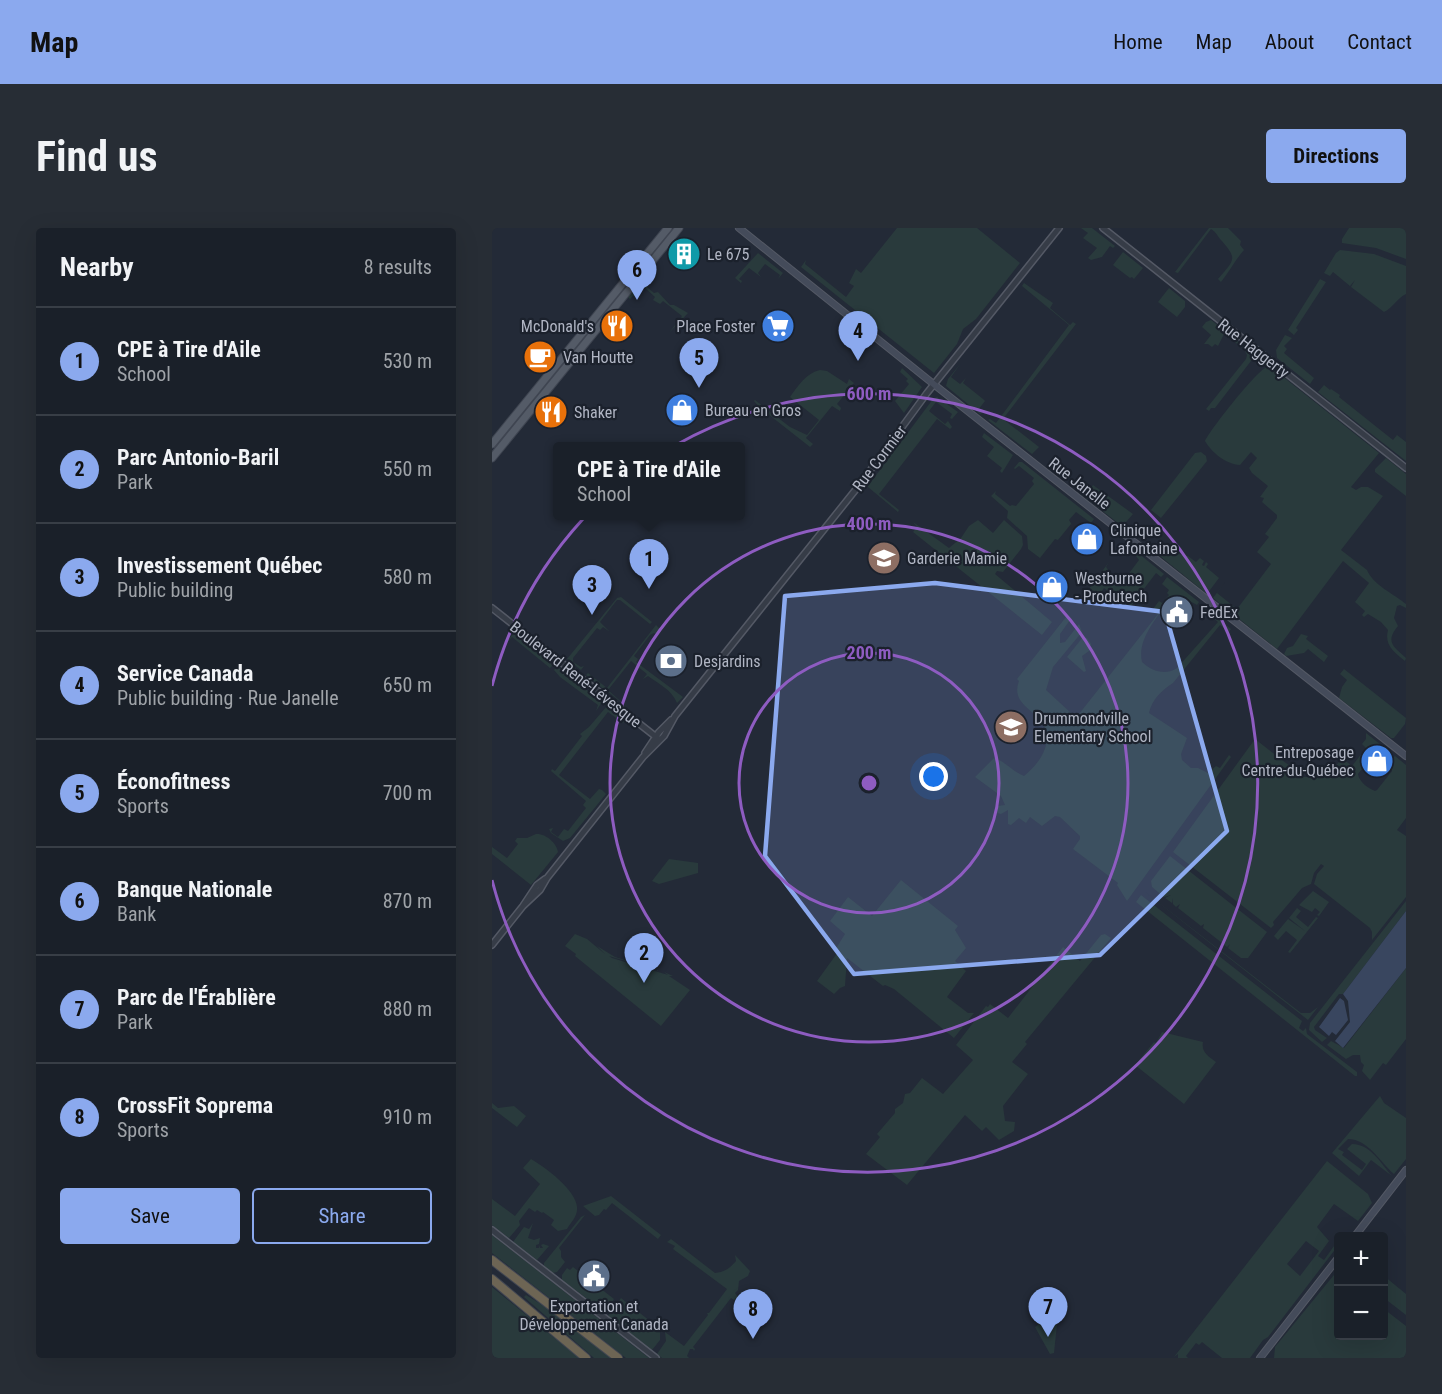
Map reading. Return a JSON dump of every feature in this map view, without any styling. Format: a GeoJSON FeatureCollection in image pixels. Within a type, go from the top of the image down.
{"type":"FeatureCollection","features":[{"type":"Feature","properties":{"kind":"highway"},"geometry":{"type":"LineString","coordinates":[[492,1260],[618,1358]]}},
{"type":"Feature","properties":{"kind":"highway"},"geometry":{"type":"LineString","coordinates":[[492,1279],[586,1358]]}},
{"type":"Feature","properties":{"kind":"main road"},"geometry":{"type":"LineString","coordinates":[[492,444],[668,228]]}},
{"type":"Feature","properties":{"kind":"main road"},"geometry":{"type":"LineString","coordinates":[[492,458],[679,228]]}},
{"type":"Feature","properties":{"kind":"main road","name":"Rue Janelle"},"geometry":{"type":"LineString","coordinates":[[739,228],[934,385],[1406,756]]}},
{"type":"Feature","properties":{"kind":"main road"},"geometry":{"type":"LineString","coordinates":[[1358,1232],[1406,1170]]}},
{"type":"Feature","properties":{"kind":"main road"},"geometry":{"type":"LineString","coordinates":[[1260,1358],[1334,1262]]}},
{"type":"Feature","properties":{"kind":"street","name":"Rue Cormier"},"geometry":{"type":"LineString","coordinates":[[492,945],[523,906],[538,892],[546,878],[861,483],[934,385],[1059,228]]}},
{"type":"Feature","properties":{"kind":"street","name":"Rue Haggerty"},"geometry":{"type":"LineString","coordinates":[[1103,228],[1406,468]]}},
{"type":"Feature","properties":{"kind":"street","name":"Boulevard René-Lévesque"},"geometry":{"type":"LineString","coordinates":[[492,608],[658,738]]}},
{"type":"Feature","properties":{"kind":"street"},"geometry":{"type":"LineString","coordinates":[[492,1230],[656,1358]]}},
{"type":"Feature","properties":{"kind":"highlighted area"},"geometry":{"type":"Polygon","coordinates":[[[935,583],[1165,612],[1227,831],[1100,955],[854,974],[765,856],[785,596],[935,583]]]}},
{"type":"Feature","properties":{"kind":"shaded area"},"geometry":{"type":"Polygon","coordinates":[[[897,228],[977,228],[1020,263],[976,319],[963,329],[957,344],[934,373],[801,267],[806,260],[805,264],[846,297],[854,286],[849,283],[856,269],[861,273],[897,228]]]}},
{"type":"Feature","properties":{"kind":"shaded area"},"geometry":{"type":"Polygon","coordinates":[[[1081,228],[1092,228],[1115,246],[1113,248],[1110,246],[1102,257],[1091,260],[1088,258],[1097,248],[1083,238],[1088,233],[1081,228]]]}},
{"type":"Feature","properties":{"kind":"shaded area"},"geometry":{"type":"Polygon","coordinates":[[[1209,228],[1228,228],[1241,241],[1240,245],[1244,250],[1221,282],[1218,279],[1231,263],[1232,255],[1211,229],[1178,273],[1175,272],[1209,228]]]}},
{"type":"Feature","properties":{"kind":"shaded area"},"geometry":{"type":"Polygon","coordinates":[[[1349,228],[1406,228],[1406,259],[1376,248],[1342,243],[1349,228]]]}},
{"type":"Feature","properties":{"kind":"shaded area"},"geometry":{"type":"Polygon","coordinates":[[[1340,250],[1374,254],[1406,266],[1406,294],[1384,312],[1351,287],[1355,280],[1350,286],[1333,272],[1330,276],[1324,273],[1340,250]]]}},
{"type":"Feature","properties":{"kind":"shaded area"},"geometry":{"type":"Polygon","coordinates":[[[1123,252],[1143,268],[1134,279],[1113,265],[1123,252]]]}},
{"type":"Feature","properties":{"kind":"shaded area"},"geometry":{"type":"Polygon","coordinates":[[[758,253],[783,273],[778,279],[780,275],[765,264],[758,273],[761,277],[749,268],[739,279],[741,283],[735,278],[758,253]]]}},
{"type":"Feature","properties":{"kind":"shaded area"},"geometry":{"type":"Polygon","coordinates":[[[647,273],[652,277],[647,287],[654,293],[658,292],[670,305],[688,313],[669,333],[682,316],[663,301],[660,304],[653,300],[655,297],[644,287],[641,287],[635,297],[630,299],[628,297],[647,273]]]}},
{"type":"Feature","properties":{"kind":"shaded area"},"geometry":{"type":"Polygon","coordinates":[[[1320,279],[1326,282],[1296,328],[1298,330],[1294,335],[1288,330],[1320,279]]]}},
{"type":"Feature","properties":{"kind":"shaded area"},"geometry":{"type":"Polygon","coordinates":[[[1024,283],[1053,303],[1050,308],[1070,325],[1073,322],[1076,324],[1003,419],[1039,447],[1032,454],[988,420],[996,423],[1069,325],[1022,286],[1024,283]]]}},
{"type":"Feature","properties":{"kind":"shaded area"},"geometry":{"type":"Polygon","coordinates":[[[1169,288],[1185,301],[1185,307],[1177,317],[1158,302],[1169,288]]]}},
{"type":"Feature","properties":{"kind":"shaded area"},"geometry":{"type":"Polygon","coordinates":[[[1211,320],[1253,353],[1254,357],[1215,408],[1209,411],[1206,409],[1247,355],[1244,349],[1224,334],[1218,346],[1215,344],[1212,347],[1204,344],[1211,335],[1202,327],[1211,320]]]}},
{"type":"Feature","properties":{"kind":"shaded area"},"geometry":{"type":"Polygon","coordinates":[[[1285,335],[1292,338],[1284,346],[1287,349],[1284,353],[1314,378],[1310,384],[1277,358],[1276,350],[1285,335]]]}},
{"type":"Feature","properties":{"kind":"shaded area"},"geometry":{"type":"Polygon","coordinates":[[[961,363],[951,377],[960,384],[966,378],[963,383],[985,401],[978,410],[982,413],[980,414],[946,386],[948,379],[961,363]]]}},
{"type":"Feature","properties":{"kind":"shaded area"},"geometry":{"type":"Polygon","coordinates":[[[1267,367],[1272,368],[1379,453],[1351,487],[1356,490],[1368,487],[1383,496],[1341,550],[1367,570],[1379,585],[1406,604],[1406,608],[1397,606],[1394,618],[1398,626],[1391,640],[1394,647],[1406,658],[1405,661],[1391,648],[1387,640],[1388,630],[1381,622],[1368,614],[1364,617],[1362,615],[1365,611],[1355,602],[1369,583],[1343,561],[1277,649],[1213,598],[1225,582],[1217,593],[1237,609],[1271,564],[1257,552],[1269,537],[1265,534],[1277,515],[1262,502],[1264,498],[1260,497],[1268,486],[1249,468],[1257,458],[1251,452],[1240,465],[1230,463],[1215,454],[1205,441],[1244,389],[1267,367]]]}},
{"type":"Feature","properties":{"kind":"shaded area"},"geometry":{"type":"Polygon","coordinates":[[[902,368],[922,387],[904,413],[895,401],[909,384],[906,381],[908,379],[900,372],[902,368]]]}},
{"type":"Feature","properties":{"kind":"shaded area"},"geometry":{"type":"Polygon","coordinates":[[[820,370],[827,371],[847,384],[849,379],[854,383],[837,404],[841,408],[840,411],[832,406],[806,438],[813,444],[810,447],[754,401],[790,427],[807,435],[819,420],[790,397],[806,377],[820,370]]]}},
{"type":"Feature","properties":{"kind":"shaded area"},"geometry":{"type":"Polygon","coordinates":[[[1324,385],[1340,395],[1339,397],[1393,440],[1397,435],[1406,442],[1406,461],[1318,392],[1324,385]]]}},
{"type":"Feature","properties":{"kind":"shaded area"},"geometry":{"type":"Polygon","coordinates":[[[937,397],[958,412],[952,419],[950,418],[952,414],[936,402],[929,411],[945,424],[948,421],[952,427],[950,429],[937,419],[879,494],[899,510],[898,512],[868,486],[933,399],[937,397]]]}},
{"type":"Feature","properties":{"kind":"shaded area"},"geometry":{"type":"Polygon","coordinates":[[[984,433],[1013,455],[1002,473],[1000,471],[1002,468],[987,456],[994,447],[982,437],[984,433]]]}},
{"type":"Feature","properties":{"kind":"shaded area"},"geometry":{"type":"Polygon","coordinates":[[[1201,452],[1206,456],[1207,461],[1161,518],[1151,510],[1195,453],[1201,452]]]}},
{"type":"Feature","properties":{"kind":"shaded area"},"geometry":{"type":"Polygon","coordinates":[[[1386,458],[1406,474],[1406,496],[1375,472],[1375,469],[1386,458]]]}},
{"type":"Feature","properties":{"kind":"shaded area"},"geometry":{"type":"Polygon","coordinates":[[[1022,462],[1094,519],[1091,523],[1076,512],[1069,520],[1072,525],[1058,540],[1055,539],[1040,558],[1028,549],[1027,536],[1007,518],[1008,511],[991,496],[996,491],[995,494],[1010,506],[1016,506],[1034,484],[1032,481],[1034,478],[1019,466],[1014,468],[1022,462]]]}},
{"type":"Feature","properties":{"kind":"shaded area"},"geometry":{"type":"Polygon","coordinates":[[[1093,485],[1133,514],[1126,522],[1118,523],[1078,492],[1081,489],[1088,492],[1093,485]]]}},
{"type":"Feature","properties":{"kind":"shaded area"},"geometry":{"type":"Polygon","coordinates":[[[978,520],[993,533],[1004,520],[1022,536],[1021,549],[1003,572],[997,571],[995,574],[1052,622],[1042,635],[913,532],[917,527],[913,522],[949,548],[961,538],[969,526],[978,520]]]}},
{"type":"Feature","properties":{"kind":"shaded area"},"geometry":{"type":"Polygon","coordinates":[[[1166,544],[1179,554],[1188,556],[1196,562],[1200,558],[1204,561],[1202,565],[1204,566],[1206,562],[1208,564],[1206,567],[1219,578],[1207,594],[1155,552],[1166,544]]]}},
{"type":"Feature","properties":{"kind":"shaded area"},"geometry":{"type":"Polygon","coordinates":[[[1138,553],[1164,574],[1161,577],[1156,573],[1131,606],[1125,601],[1123,603],[1104,588],[1099,595],[1092,593],[1090,596],[1086,593],[1109,562],[1106,567],[1110,572],[1108,574],[1121,584],[1139,560],[1136,556],[1138,553]]]}},
{"type":"Feature","properties":{"kind":"shaded area"},"geometry":{"type":"Polygon","coordinates":[[[1167,577],[1199,602],[1197,605],[1186,599],[1182,604],[1174,598],[1170,604],[1167,603],[1152,624],[1142,646],[1142,662],[1154,670],[1163,672],[1177,668],[1218,622],[1204,610],[1206,609],[1231,629],[1229,632],[1220,625],[1173,683],[1158,695],[1149,713],[1187,738],[1181,754],[1182,760],[1191,768],[1198,768],[1208,773],[1216,766],[1220,768],[1229,755],[1231,757],[1127,901],[1118,883],[1073,849],[1080,836],[1060,817],[1055,816],[1042,826],[1030,817],[1026,823],[1019,818],[1011,825],[1008,824],[1008,810],[1001,814],[997,813],[998,806],[1005,805],[1001,796],[975,777],[994,758],[1024,776],[1044,752],[1046,730],[1038,718],[1020,700],[1017,679],[1066,617],[1070,620],[1060,634],[1060,643],[1065,642],[1079,624],[1082,632],[1053,667],[1046,690],[1071,713],[1079,714],[1158,614],[1153,609],[1159,601],[1162,603],[1169,595],[1167,593],[1169,590],[1162,584],[1167,577]]]}},
{"type":"Feature","properties":{"kind":"shaded area"},"geometry":{"type":"Polygon","coordinates":[[[621,597],[652,622],[650,624],[617,600],[600,622],[610,632],[603,627],[600,630],[597,628],[573,658],[573,662],[581,667],[584,666],[581,670],[567,659],[617,598],[621,597]]]}},
{"type":"Feature","properties":{"kind":"shaded area"},"geometry":{"type":"Polygon","coordinates":[[[656,625],[661,630],[657,635],[654,633],[650,635],[634,656],[638,659],[636,662],[683,697],[677,703],[672,694],[661,685],[648,676],[643,679],[647,674],[631,661],[606,691],[586,675],[588,673],[607,688],[656,625]]]}},
{"type":"Feature","properties":{"kind":"shaded area"},"geometry":{"type":"Polygon","coordinates":[[[514,633],[602,702],[596,711],[598,705],[560,677],[554,670],[556,668],[552,666],[550,668],[512,637],[498,652],[514,633]]]}},
{"type":"Feature","properties":{"kind":"shaded area"},"geometry":{"type":"Polygon","coordinates":[[[1301,634],[1308,636],[1306,639],[1328,656],[1324,662],[1308,649],[1304,653],[1286,656],[1284,654],[1301,634]]]}},
{"type":"Feature","properties":{"kind":"shaded area"},"geometry":{"type":"Polygon","coordinates":[[[1083,637],[1087,638],[1091,644],[1089,651],[1082,656],[1086,671],[1084,672],[1067,657],[1083,637]]]}},
{"type":"Feature","properties":{"kind":"shaded area"},"geometry":{"type":"Polygon","coordinates":[[[1344,669],[1406,718],[1405,724],[1394,738],[1339,698],[1347,680],[1340,674],[1344,669]]]}},
{"type":"Feature","properties":{"kind":"shaded area"},"geometry":{"type":"Polygon","coordinates":[[[607,706],[625,721],[623,723],[608,712],[559,775],[590,799],[599,789],[606,794],[570,838],[563,841],[551,833],[549,829],[553,828],[551,832],[558,837],[564,829],[568,831],[586,808],[583,805],[586,801],[551,771],[552,769],[555,771],[582,736],[580,734],[607,706]]]}},
{"type":"Feature","properties":{"kind":"shaded area"},"geometry":{"type":"Polygon","coordinates":[[[1366,733],[1390,752],[1386,759],[1376,754],[1373,755],[1358,774],[1364,784],[1377,790],[1392,771],[1390,761],[1395,756],[1406,765],[1406,818],[1397,830],[1406,836],[1406,897],[1372,940],[1370,928],[1314,884],[1317,874],[1324,866],[1321,864],[1314,873],[1311,884],[1302,888],[1273,922],[1274,925],[1271,928],[1173,852],[1255,739],[1304,777],[1325,777],[1318,771],[1328,776],[1342,758],[1352,766],[1366,748],[1362,744],[1366,739],[1366,733]]]}},
{"type":"Feature","properties":{"kind":"shaded area"},"geometry":{"type":"Polygon","coordinates":[[[536,834],[550,839],[558,852],[531,885],[492,854],[492,847],[507,858],[518,844],[515,841],[517,838],[527,838],[536,834]]]}},
{"type":"Feature","properties":{"kind":"shaded area"},"geometry":{"type":"Polygon","coordinates":[[[1170,856],[1267,932],[1248,958],[1241,958],[1228,948],[1230,944],[1227,947],[1203,928],[1204,924],[1201,926],[1178,908],[1180,904],[1176,907],[1172,898],[1172,903],[1165,898],[1171,895],[1164,897],[1152,887],[1151,881],[1170,856]]]}},
{"type":"Feature","properties":{"kind":"shaded area"},"geometry":{"type":"Polygon","coordinates":[[[669,859],[698,863],[698,873],[659,884],[652,881],[669,859]]]}},
{"type":"Feature","properties":{"kind":"shaded area"},"geometry":{"type":"Polygon","coordinates":[[[901,880],[958,926],[955,930],[966,948],[955,961],[966,971],[947,997],[968,1013],[974,1013],[954,1038],[894,989],[883,986],[847,958],[845,986],[834,994],[817,981],[838,952],[835,950],[845,934],[830,921],[848,897],[872,916],[901,880]]]}},
{"type":"Feature","properties":{"kind":"shaded area"},"geometry":{"type":"Polygon","coordinates":[[[1313,891],[1329,902],[1319,916],[1317,915],[1320,912],[1315,908],[1312,912],[1299,905],[1313,891]]]}},
{"type":"Feature","properties":{"kind":"shaded area"},"geometry":{"type":"Polygon","coordinates":[[[1145,892],[1301,1013],[1310,1013],[1318,1007],[1308,1020],[1145,892]]]}},
{"type":"Feature","properties":{"kind":"shaded area"},"geometry":{"type":"Polygon","coordinates":[[[1141,895],[1302,1021],[1299,1028],[1303,1031],[1306,1028],[1307,1034],[1357,1072],[1357,1076],[1136,902],[1141,895]]]}},
{"type":"Feature","properties":{"kind":"shaded area"},"geometry":{"type":"Polygon","coordinates":[[[1406,901],[1406,911],[1343,994],[1339,994],[1314,1027],[1327,1038],[1322,1042],[1309,1030],[1310,1023],[1406,901]]]}},
{"type":"Feature","properties":{"kind":"shaded area"},"geometry":{"type":"Polygon","coordinates":[[[1297,908],[1301,911],[1296,917],[1308,927],[1316,917],[1318,918],[1290,953],[1288,952],[1297,940],[1286,931],[1278,940],[1274,936],[1288,919],[1305,931],[1289,918],[1297,908]]]}},
{"type":"Feature","properties":{"kind":"shaded area"},"geometry":{"type":"Polygon","coordinates":[[[575,934],[587,939],[605,954],[597,946],[615,957],[660,971],[609,956],[612,958],[668,975],[664,972],[673,976],[669,976],[690,990],[661,1026],[565,946],[575,934]]]}},
{"type":"Feature","properties":{"kind":"shaded area"},"geometry":{"type":"Polygon","coordinates":[[[1105,934],[1111,938],[1025,1042],[1027,1044],[1012,1062],[1028,1074],[1003,1106],[1005,1121],[1015,1122],[1014,1131],[999,1140],[986,1127],[982,1131],[965,1115],[907,1185],[866,1154],[880,1137],[877,1134],[895,1113],[895,1109],[903,1103],[905,1094],[910,1093],[922,1078],[943,1094],[973,1060],[956,1045],[986,1006],[990,1004],[1008,1018],[1063,947],[1080,961],[1101,935],[1105,934]]]}},
{"type":"Feature","properties":{"kind":"shaded area"},"geometry":{"type":"Polygon","coordinates":[[[1406,968],[1406,1039],[1386,1065],[1383,1063],[1370,1080],[1362,1071],[1364,1065],[1360,1055],[1353,1055],[1346,1059],[1327,1045],[1331,1041],[1344,1048],[1406,968]]]}},
{"type":"Feature","properties":{"kind":"shaded area"},"geometry":{"type":"Polygon","coordinates":[[[1162,1032],[1203,1042],[1204,1051],[1216,1062],[1184,1104],[1135,1065],[1154,1042],[1156,1043],[1162,1032]]]}},
{"type":"Feature","properties":{"kind":"shaded area"},"geometry":{"type":"Polygon","coordinates":[[[1380,1096],[1384,1103],[1406,1118],[1406,1159],[1394,1174],[1368,1147],[1348,1139],[1338,1149],[1344,1152],[1342,1155],[1362,1170],[1366,1164],[1347,1149],[1352,1144],[1365,1147],[1375,1155],[1392,1176],[1371,1160],[1359,1176],[1332,1153],[1380,1096]]]}},
{"type":"Feature","properties":{"kind":"shaded area"},"geometry":{"type":"Polygon","coordinates":[[[492,1103],[498,1108],[514,1106],[526,1116],[517,1127],[492,1108],[492,1103]]]}},
{"type":"Feature","properties":{"kind":"shaded area"},"geometry":{"type":"Polygon","coordinates":[[[531,1159],[566,1186],[575,1200],[576,1213],[567,1229],[558,1231],[551,1225],[554,1220],[543,1212],[537,1210],[535,1212],[529,1208],[519,1221],[520,1225],[509,1238],[492,1225],[492,1199],[515,1216],[540,1184],[523,1168],[531,1159]]]}},
{"type":"Feature","properties":{"kind":"shaded area"},"geometry":{"type":"Polygon","coordinates":[[[1327,1161],[1368,1194],[1372,1203],[1358,1221],[1334,1204],[1317,1227],[1329,1241],[1318,1256],[1324,1260],[1334,1246],[1334,1251],[1250,1358],[1222,1358],[1202,1342],[1199,1345],[1196,1343],[1186,1356],[1188,1358],[1178,1358],[1178,1354],[1174,1357],[1327,1161]],[[1306,1241],[1287,1264],[1300,1276],[1319,1251],[1306,1241]]]}},
{"type":"Feature","properties":{"kind":"shaded area"},"geometry":{"type":"Polygon","coordinates":[[[611,1196],[661,1235],[658,1239],[612,1203],[606,1210],[604,1209],[595,1216],[583,1206],[611,1196]]]}},
{"type":"Feature","properties":{"kind":"shaded area"},"geometry":{"type":"Polygon","coordinates":[[[585,1215],[559,1248],[565,1262],[557,1272],[553,1273],[544,1266],[544,1263],[585,1215]]]}},
{"type":"Feature","properties":{"kind":"shaded area"},"geometry":{"type":"Polygon","coordinates":[[[533,1223],[528,1238],[534,1240],[540,1238],[536,1248],[540,1245],[540,1248],[543,1248],[541,1245],[543,1244],[549,1246],[537,1260],[513,1242],[524,1227],[529,1229],[533,1223]]]}},
{"type":"Feature","properties":{"kind":"shaded area"},"geometry":{"type":"Polygon","coordinates":[[[492,1235],[649,1358],[626,1358],[492,1253],[492,1235]]]}},
{"type":"Feature","properties":{"kind":"shaded area"},"geometry":{"type":"Polygon","coordinates":[[[671,1239],[715,1273],[732,1266],[736,1261],[735,1255],[750,1271],[748,1276],[739,1281],[738,1290],[735,1293],[759,1313],[757,1318],[758,1314],[736,1298],[734,1300],[731,1298],[693,1347],[694,1351],[690,1349],[687,1356],[689,1358],[662,1358],[657,1354],[666,1341],[665,1332],[684,1346],[727,1289],[673,1249],[675,1246],[667,1242],[671,1239]]]}},
{"type":"Feature","properties":{"kind":"shaded area"},"geometry":{"type":"Polygon","coordinates":[[[573,1267],[614,1299],[605,1312],[562,1280],[562,1275],[567,1268],[570,1270],[573,1267]]]}},
{"type":"Feature","properties":{"kind":"shaded area"},"geometry":{"type":"Polygon","coordinates":[[[1334,1275],[1334,1340],[1388,1340],[1388,1312],[1406,1326],[1406,1356],[1404,1358],[1274,1358],[1275,1347],[1334,1275]]]}},
{"type":"Feature","properties":{"kind":"shaded area"},"geometry":{"type":"Polygon","coordinates":[[[1388,1279],[1406,1294],[1406,1315],[1388,1301],[1388,1279]]]}},
{"type":"Feature","properties":{"kind":"shaded area"},"geometry":{"type":"Polygon","coordinates":[[[492,1287],[579,1358],[496,1358],[492,1355],[492,1287]]]}},
{"type":"Feature","properties":{"kind":"shaded area"},"geometry":{"type":"Polygon","coordinates":[[[526,1295],[549,1309],[611,1358],[594,1358],[524,1297],[526,1295]]]}},
{"type":"Feature","properties":{"kind":"shaded area"},"geometry":{"type":"Polygon","coordinates":[[[621,1298],[660,1329],[660,1340],[652,1350],[608,1316],[621,1298]]]}},
{"type":"Feature","properties":{"kind":"shaded area"},"geometry":{"type":"Polygon","coordinates":[[[1053,1314],[1058,1315],[1054,1353],[1050,1354],[1035,1327],[1053,1314]]]}},
{"type":"Feature","properties":{"kind":"water"},"geometry":{"type":"Polygon","coordinates":[[[1406,911],[1406,968],[1343,1048],[1335,1041],[1350,1022],[1348,1001],[1343,994],[1406,911]]]}},
{"type":"Feature","properties":{"kind":"water"},"geometry":{"type":"Polygon","coordinates":[[[1340,998],[1344,1001],[1348,1020],[1336,1035],[1332,1032],[1329,1036],[1319,1027],[1340,998]]]}},
{"type":"Feature","properties":{"kind":"place","name":"Le 675"},"geometry":{"type":"Point","coordinates":[684,254]}},
{"type":"Feature","properties":{"kind":"place","name":"Banque Nationale"},"geometry":{"type":"Point","coordinates":[637,300]}},
{"type":"Feature","properties":{"kind":"place","name":"McDonald's"},"geometry":{"type":"Point","coordinates":[617,326]}},
{"type":"Feature","properties":{"kind":"place","name":"Place Foster"},"geometry":{"type":"Point","coordinates":[778,326]}},
{"type":"Feature","properties":{"kind":"place","name":"Van Houtte"},"geometry":{"type":"Point","coordinates":[540,357]}},
{"type":"Feature","properties":{"kind":"place","name":"Service Canada"},"geometry":{"type":"Point","coordinates":[858,361]}},
{"type":"Feature","properties":{"kind":"place","name":"Éconofitness"},"geometry":{"type":"Point","coordinates":[699,388]}},
{"type":"Feature","properties":{"kind":"place","name":"Bureau en Gros"},"geometry":{"type":"Point","coordinates":[682,410]}},
{"type":"Feature","properties":{"kind":"place","name":"Shaker"},"geometry":{"type":"Point","coordinates":[551,412]}},
{"type":"Feature","properties":{"kind":"place","name":"Clinique Lafontaine"},"geometry":{"type":"Point","coordinates":[1087,539]}},
{"type":"Feature","properties":{"kind":"place","name":"Garderie Mamie"},"geometry":{"type":"Point","coordinates":[884,558]}},
{"type":"Feature","properties":{"kind":"place","name":"Westburne - Produtech"},"geometry":{"type":"Point","coordinates":[1052,587]}},
{"type":"Feature","properties":{"kind":"place","name":"CPE à Tire d'Aile"},"geometry":{"type":"Point","coordinates":[649,589]}},
{"type":"Feature","properties":{"kind":"place","name":"FedEx"},"geometry":{"type":"Point","coordinates":[1177,612]}},
{"type":"Feature","properties":{"kind":"place","name":"Investissement Québec"},"geometry":{"type":"Point","coordinates":[592,615]}},
{"type":"Feature","properties":{"kind":"place","name":"Desjardins"},"geometry":{"type":"Point","coordinates":[671,661]}},
{"type":"Feature","properties":{"kind":"place","name":"Drummondville Elementary School"},"geometry":{"type":"Point","coordinates":[1011,727]}},
{"type":"Feature","properties":{"kind":"place","name":"Entreposage Centre-du-Québec"},"geometry":{"type":"Point","coordinates":[1377,761]}},
{"type":"Feature","properties":{"kind":"place","name":"Parc Antonio-Baril"},"geometry":{"type":"Point","coordinates":[644,983]}},
{"type":"Feature","properties":{"kind":"place","name":"Exportation et Développement Canada"},"geometry":{"type":"Point","coordinates":[594,1276]}},
{"type":"Feature","properties":{"kind":"place","name":"Parc de l'Érablière"},"geometry":{"type":"Point","coordinates":[1048,1337]}},
{"type":"Feature","properties":{"kind":"place","name":"CrossFit Soprema"},"geometry":{"type":"Point","coordinates":[753,1339]}}]}
